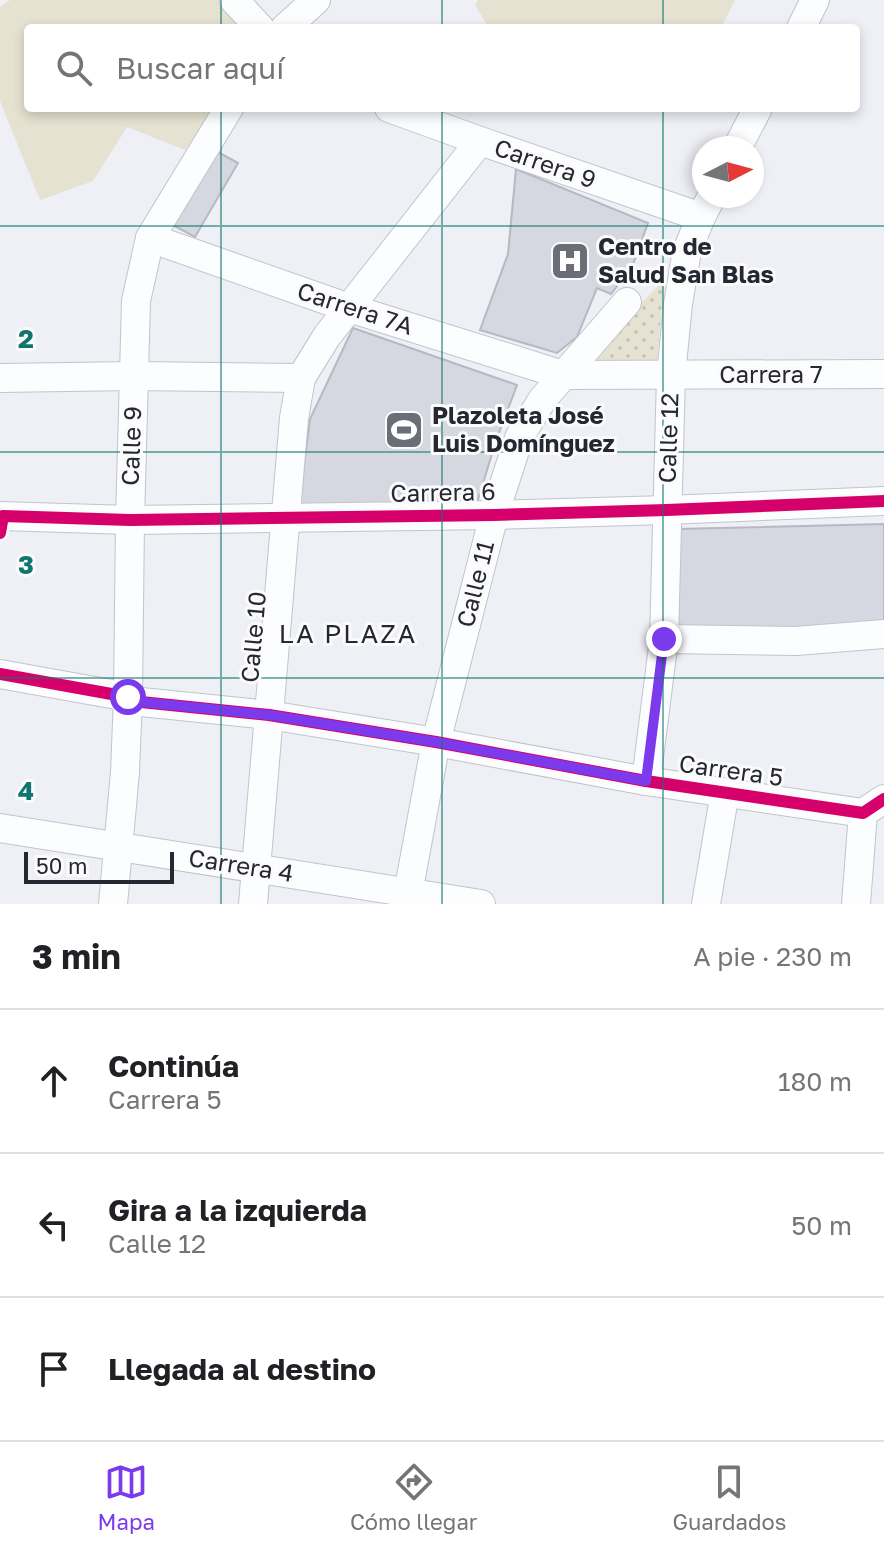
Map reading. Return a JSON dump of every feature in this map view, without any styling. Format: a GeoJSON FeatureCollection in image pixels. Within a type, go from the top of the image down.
{"type":"FeatureCollection","features":[{"type":"Feature","properties":{"kind":"street"},"geometry":{"type":"LineString","coordinates":[[234,0],[256,24]]}},
{"type":"Feature","properties":{"kind":"street"},"geometry":{"type":"LineString","coordinates":[[289,24],[316,0]]}},
{"type":"Feature","properties":{"kind":"street"},"geometry":{"type":"LineString","coordinates":[[803,24],[815,0]]}},
{"type":"Feature","properties":{"kind":"street","name":"Calle 9"},"geometry":{"type":"LineString","coordinates":[[113,904],[128,697],[136,301],[150,238],[227,112]]}},
{"type":"Feature","properties":{"kind":"street","name":"Carrera 9"},"geometry":{"type":"LineString","coordinates":[[400,112],[480,141],[692,202]]}},
{"type":"Feature","properties":{"kind":"street"},"geometry":{"type":"LineString","coordinates":[[743,136],[756,112]]}},
{"type":"Feature","properties":{"kind":"street","name":"Calle 10"},"geometry":{"type":"LineString","coordinates":[[253,904],[294,418],[301,378],[327,336],[480,141]]}},
{"type":"Feature","properties":{"kind":"street","name":"Calle 12"},"geometry":{"type":"LineString","coordinates":[[646,781],[664,639],[671,375],[678,304],[687,251],[705,208]]}},
{"type":"Feature","properties":{"kind":"street","name":"Carrera 7A"},"geometry":{"type":"LineString","coordinates":[[150,238],[349,308],[563,375]]}},
{"type":"Feature","properties":{"kind":"street","name":"Calle 11"},"geometry":{"type":"LineString","coordinates":[[407,898],[436,742],[494,515],[519,438],[542,400],[627,302]]}},
{"type":"Feature","properties":{"kind":"street","name":"Carrera 7"},"geometry":{"type":"LineString","coordinates":[[563,375],[884,374]]}},
{"type":"Feature","properties":{"kind":"street"},"geometry":{"type":"LineString","coordinates":[[0,378],[301,378]]}},
{"type":"Feature","properties":{"kind":"street","name":"Carrera 6"},"geometry":{"type":"LineString","coordinates":[[1,522],[494,515],[884,501]]}},
{"type":"Feature","properties":{"kind":"street"},"geometry":{"type":"LineString","coordinates":[[664,639],[796,641],[884,634]]}},
{"type":"Feature","properties":{"kind":"street","name":"Carrera 5"},"geometry":{"type":"LineString","coordinates":[[0,674],[141,702],[269,715],[646,781],[874,806]]}},
{"type":"Feature","properties":{"kind":"street"},"geometry":{"type":"LineString","coordinates":[[706,904],[725,792]]}},
{"type":"Feature","properties":{"kind":"street"},"geometry":{"type":"LineString","coordinates":[[856,904],[874,806]]}},
{"type":"Feature","properties":{"kind":"street","name":"Carrera 4"},"geometry":{"type":"LineString","coordinates":[[0,828],[256,868],[407,898],[481,904]]}},
{"type":"Feature","properties":{"kind":"shaded area"},"geometry":{"type":"Polygon","coordinates":[[[10,0],[220,0],[242,24],[24,24],[24,112],[211,112],[185,150],[127,127],[93,181],[40,200],[0,101],[0,7],[10,0]]]}},
{"type":"Feature","properties":{"kind":"shaded area"},"geometry":{"type":"Polygon","coordinates":[[[478,0],[735,0],[723,24],[487,24],[475,5],[478,0]]]}},
{"type":"Feature","properties":{"kind":"shaded area"},"geometry":{"type":"Polygon","coordinates":[[[664,280],[657,362],[583,363],[664,280]]]}},
{"type":"Feature","properties":{"kind":"building"},"geometry":{"type":"Polygon","coordinates":[[[214,150],[238,163],[195,237],[169,223],[214,150]]]}},
{"type":"Feature","properties":{"kind":"building","name":"Centro de Salud San Blas"},"geometry":{"type":"Polygon","coordinates":[[[516,169],[648,223],[632,267],[611,294],[597,288],[577,337],[557,353],[480,330],[508,254],[516,169]]]}},
{"type":"Feature","properties":{"kind":"building","name":"Plazoleta José Luis Domínguez"},"geometry":{"type":"Polygon","coordinates":[[[353,328],[517,385],[476,506],[298,512],[310,419],[353,328]]]}},
{"type":"Feature","properties":{"kind":"building"},"geometry":{"type":"Polygon","coordinates":[[[884,524],[884,624],[678,630],[678,529],[884,524]]]}},
{"type":"Feature","properties":{"kind":"cycle path"},"geometry":{"type":"LineString","coordinates":[[0,533],[3,516],[130,520],[494,515],[884,501]]}},
{"type":"Feature","properties":{"kind":"cycle path"},"geometry":{"type":"LineString","coordinates":[[0,674],[141,702],[269,715],[646,781],[863,813],[884,799]]}},
{"type":"Feature","properties":{"kind":"place","name":"Centro de Salud San Blas"},"geometry":{"type":"Point","coordinates":[570,261]}},
{"type":"Feature","properties":{"kind":"place","name":"Plazoleta José Luis Domínguez"},"geometry":{"type":"Point","coordinates":[404,430]}},
{"type":"Feature","properties":{"kind":"district","name":"LA PLAZA"},"geometry":{"type":"Point","coordinates":[348,634]}},
{"type":"Feature","properties":{"kind":"route"},"geometry":{"type":"LineString","coordinates":[[128,697],[141,702],[269,715],[436,742],[646,781],[664,639]]}}]}
